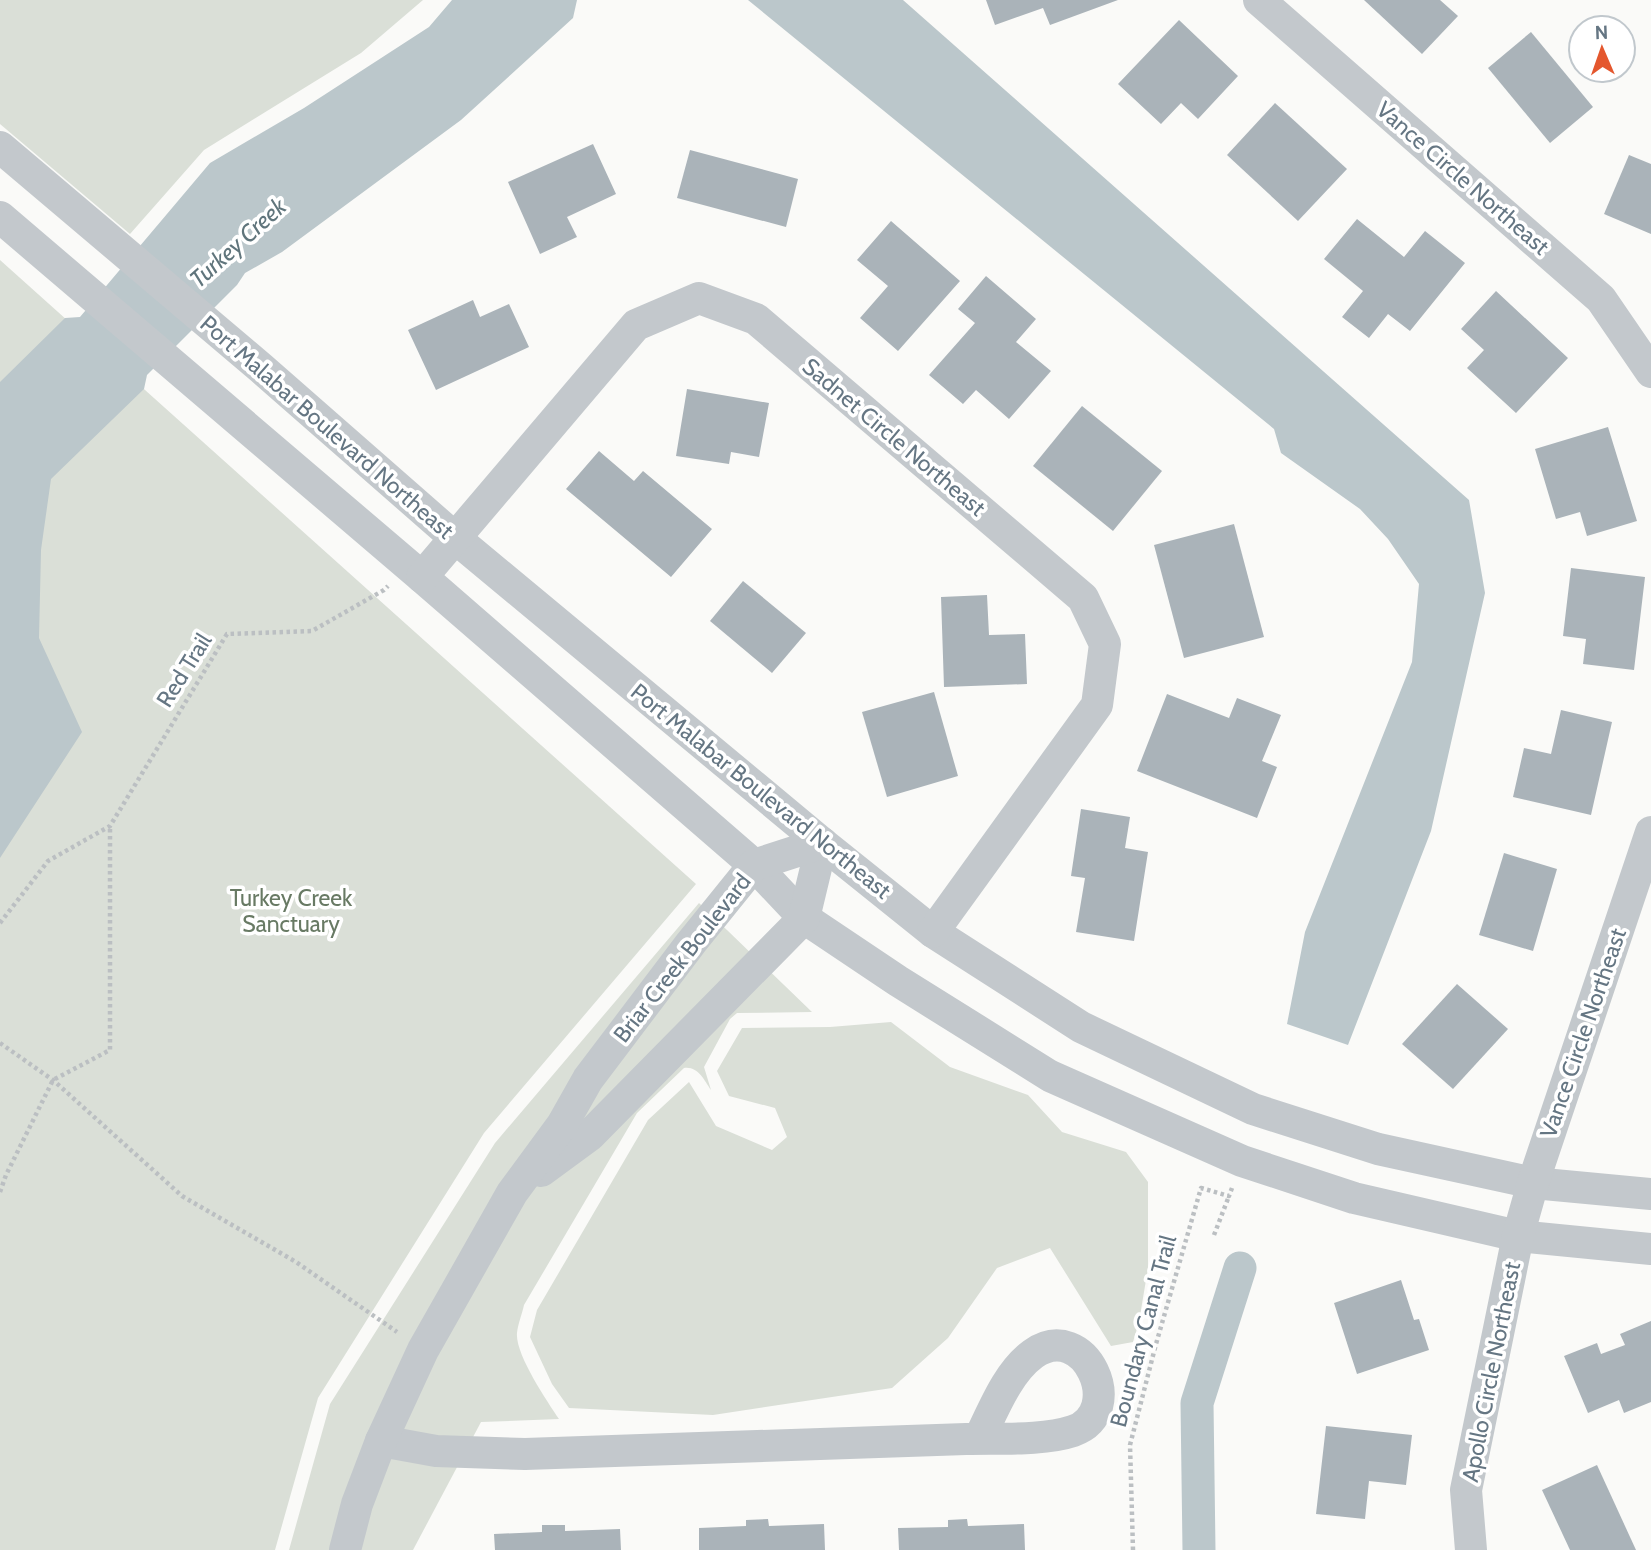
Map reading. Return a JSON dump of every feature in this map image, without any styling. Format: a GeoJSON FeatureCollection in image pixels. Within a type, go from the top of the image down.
{"type":"FeatureCollection","features":[{"type":"Feature","properties":{"kind":"street","name":"Vance Circle Northeast"},"geometry":{"type":"LineString","coordinates":[[1259,0],[1601,299],[1651,372]]}},
{"type":"Feature","properties":{"kind":"street","name":"Port Malabar Boulevard Northeast"},"geometry":{"type":"LineString","coordinates":[[0,147],[261,368],[454,538],[822,843],[933,932],[1081,1027],[1253,1109],[1378,1149],[1533,1183],[1651,1194]]}},
{"type":"Feature","properties":{"kind":"street"},"geometry":{"type":"LineString","coordinates":[[0,217],[414,570],[754,865],[804,918],[898,981],[1050,1076],[1242,1161],[1354,1198],[1518,1236],[1651,1249]]}},
{"type":"Feature","properties":{"kind":"street","name":"Sadnet Circle Northeast"},"geometry":{"type":"LineString","coordinates":[[414,570],[454,538],[636,325],[699,298],[756,319],[1083,598],[1105,644],[1097,705],[933,932]]}},
{"type":"Feature","properties":{"kind":"street","name":"Vance Circle Northeast"},"geometry":{"type":"LineString","coordinates":[[1518,1236],[1533,1183],[1651,832]]}},
{"type":"Feature","properties":{"kind":"street"},"geometry":{"type":"LineString","coordinates":[[804,918],[822,843]]}},
{"type":"Feature","properties":{"kind":"street","name":"Briar Creek Boulevard"},"geometry":{"type":"LineString","coordinates":[[345,1550],[357,1504],[381,1441],[423,1350],[512,1193],[562,1125],[588,1079],[754,865],[822,843]]}},
{"type":"Feature","properties":{"kind":"street","name":"Briar Creek Boulevard"},"geometry":{"type":"LineString","coordinates":[[512,1193],[590,1135],[804,918]]}},
{"type":"Feature","properties":{"kind":"street","name":"Apollo Circle Northeast"},"geometry":{"type":"LineString","coordinates":[[1471,1550],[1466,1490],[1518,1236]]}},
{"type":"Feature","properties":{"kind":"street"},"geometry":{"type":"LineString","coordinates":[[381,1441],[436,1451],[525,1454],[979,1439]]}},
{"type":"Feature","properties":{"kind":"path","name":"Red Trail"},"geometry":{"type":"LineString","coordinates":[[0,922],[48,861],[110,826],[227,634],[312,631],[414,570]]}},
{"type":"Feature","properties":{"kind":"path"},"geometry":{"type":"LineString","coordinates":[[0,1192],[53,1080],[110,1050],[110,826]]}},
{"type":"Feature","properties":{"kind":"path"},"geometry":{"type":"LineString","coordinates":[[0,1043],[53,1080],[182,1196],[296,1262],[423,1350]]}},
{"type":"Feature","properties":{"kind":"path"},"geometry":{"type":"LineString","coordinates":[[1214,1234],[1242,1161]]}},
{"type":"Feature","properties":{"kind":"path","name":"Boundary Canal Trail"},"geometry":{"type":"LineString","coordinates":[[1133,1550],[1130,1445],[1156,1344],[1201,1188],[1229,1196]]}},
{"type":"Feature","properties":{"kind":"green space"},"geometry":{"type":"Polygon","coordinates":[[[0,0],[423,0],[361,53],[204,150],[130,234],[0,124],[0,0]]]}},
{"type":"Feature","properties":{"kind":"green space","name":"Turkey Creek Sanctuary"},"geometry":{"type":"Polygon","coordinates":[[[0,260],[696,884],[484,1133],[318,1398],[275,1550],[0,1550],[0,260]]]}},
{"type":"Feature","properties":{"kind":"green space"},"geometry":{"type":"Polygon","coordinates":[[[699,903],[812,1012],[737,1013],[730,1019],[704,1067],[711,1090],[697,1071],[684,1068],[637,1113],[524,1305],[519,1323],[517,1333],[521,1353],[559,1419],[481,1422],[413,1550],[289,1550],[330,1404],[495,1143],[699,903]]]}},
{"type":"Feature","properties":{"kind":"green space"},"geometry":{"type":"Polygon","coordinates":[[[891,1022],[950,1067],[1028,1095],[1062,1132],[1126,1152],[1148,1182],[1148,1268],[1133,1342],[1111,1346],[1050,1248],[997,1268],[948,1338],[892,1388],[713,1415],[569,1408],[552,1384],[530,1337],[537,1310],[648,1120],[689,1082],[716,1126],[772,1150],[787,1137],[775,1108],[729,1096],[717,1071],[742,1028],[830,1027],[891,1022]]]}},
{"type":"Feature","properties":{"kind":"water","name":"Turkey Creek"},"geometry":{"type":"Polygon","coordinates":[[[452,0],[577,0],[573,18],[461,120],[282,252],[245,273],[237,285],[147,375],[144,389],[51,479],[41,550],[39,638],[82,732],[0,858],[0,382],[65,318],[80,317],[210,163],[304,108],[429,27],[452,0]]]}},
{"type":"Feature","properties":{"kind":"water"},"geometry":{"type":"Polygon","coordinates":[[[748,0],[903,0],[1469,500],[1485,593],[1431,831],[1348,1045],[1287,1024],[1305,932],[1412,662],[1419,584],[1388,539],[1360,509],[1281,453],[1274,429],[748,0]]]}},
{"type":"Feature","properties":{"kind":"building"},"geometry":{"type":"Polygon","coordinates":[[[986,0],[1118,0],[1050,25],[1043,8],[995,25],[986,0]]]}},
{"type":"Feature","properties":{"kind":"building"},"geometry":{"type":"Polygon","coordinates":[[[1364,0],[1440,0],[1458,16],[1422,54],[1364,0]]]}},
{"type":"Feature","properties":{"kind":"building"},"geometry":{"type":"Polygon","coordinates":[[[1179,20],[1238,76],[1198,119],[1181,103],[1161,124],[1118,84],[1179,20]]]}},
{"type":"Feature","properties":{"kind":"building"},"geometry":{"type":"Polygon","coordinates":[[[1531,32],[1567,76],[1567,84],[1574,84],[1593,107],[1550,143],[1488,68],[1531,32]]]}},
{"type":"Feature","properties":{"kind":"building"},"geometry":{"type":"Polygon","coordinates":[[[1275,103],[1347,169],[1298,221],[1227,155],[1275,103]]]}},
{"type":"Feature","properties":{"kind":"building"},"geometry":{"type":"Polygon","coordinates":[[[593,144],[616,194],[567,217],[577,237],[540,254],[508,182],[593,144]]]}},
{"type":"Feature","properties":{"kind":"building"},"geometry":{"type":"Polygon","coordinates":[[[690,150],[798,179],[786,227],[677,198],[690,150]]]}},
{"type":"Feature","properties":{"kind":"building"},"geometry":{"type":"Polygon","coordinates":[[[1629,155],[1651,164],[1651,234],[1604,214],[1629,155]]]}},
{"type":"Feature","properties":{"kind":"building"},"geometry":{"type":"Polygon","coordinates":[[[1357,219],[1404,257],[1425,231],[1465,263],[1410,331],[1388,314],[1369,338],[1342,317],[1363,291],[1324,259],[1357,219]]]}},
{"type":"Feature","properties":{"kind":"building"},"geometry":{"type":"Polygon","coordinates":[[[891,221],[960,281],[898,351],[860,318],[888,286],[857,260],[891,221]]]}},
{"type":"Feature","properties":{"kind":"building"},"geometry":{"type":"Polygon","coordinates":[[[986,276],[1036,319],[1016,342],[1051,371],[1009,419],[976,390],[963,404],[929,375],[975,323],[958,309],[986,276]]]}},
{"type":"Feature","properties":{"kind":"building"},"geometry":{"type":"Polygon","coordinates":[[[1496,291],[1568,358],[1516,413],[1467,368],[1484,350],[1461,329],[1496,291]]]}},
{"type":"Feature","properties":{"kind":"building"},"geometry":{"type":"Polygon","coordinates":[[[473,300],[480,317],[509,304],[529,347],[436,390],[408,330],[473,300]]]}},
{"type":"Feature","properties":{"kind":"building"},"geometry":{"type":"Polygon","coordinates":[[[687,389],[769,403],[759,457],[731,452],[729,464],[676,456],[687,389]]]}},
{"type":"Feature","properties":{"kind":"building"},"geometry":{"type":"Polygon","coordinates":[[[1082,406],[1162,471],[1113,531],[1033,466],[1082,406]]]}},
{"type":"Feature","properties":{"kind":"building"},"geometry":{"type":"Polygon","coordinates":[[[1608,427],[1637,521],[1587,536],[1580,512],[1556,519],[1535,449],[1608,427]]]}},
{"type":"Feature","properties":{"kind":"building"},"geometry":{"type":"Polygon","coordinates":[[[599,451],[634,481],[643,471],[712,529],[671,577],[566,489],[599,451]]]}},
{"type":"Feature","properties":{"kind":"building"},"geometry":{"type":"Polygon","coordinates":[[[1234,524],[1264,637],[1184,658],[1154,545],[1234,524]]]}},
{"type":"Feature","properties":{"kind":"building"},"geometry":{"type":"Polygon","coordinates":[[[1571,568],[1645,577],[1634,670],[1583,664],[1586,639],[1563,636],[1571,568]]]}},
{"type":"Feature","properties":{"kind":"building"},"geometry":{"type":"Polygon","coordinates":[[[743,581],[806,633],[772,673],[710,621],[743,581]]]}},
{"type":"Feature","properties":{"kind":"building"},"geometry":{"type":"Polygon","coordinates":[[[987,595],[989,635],[1025,634],[1027,684],[944,687],[941,597],[987,595]]]}},
{"type":"Feature","properties":{"kind":"building"},"geometry":{"type":"Polygon","coordinates":[[[934,692],[958,776],[887,797],[862,712],[934,692]]]}},
{"type":"Feature","properties":{"kind":"building"},"geometry":{"type":"Polygon","coordinates":[[[1167,694],[1229,718],[1237,698],[1281,715],[1262,761],[1277,767],[1257,818],[1137,771],[1167,694]]]}},
{"type":"Feature","properties":{"kind":"building"},"geometry":{"type":"Polygon","coordinates":[[[1561,710],[1612,722],[1591,815],[1513,797],[1524,748],[1551,754],[1561,710]]]}},
{"type":"Feature","properties":{"kind":"building"},"geometry":{"type":"Polygon","coordinates":[[[1081,809],[1130,817],[1125,848],[1148,852],[1134,941],[1076,932],[1085,878],[1071,876],[1081,809]]]}},
{"type":"Feature","properties":{"kind":"building"},"geometry":{"type":"Polygon","coordinates":[[[1504,853],[1557,869],[1533,951],[1479,935],[1504,853]]]}},
{"type":"Feature","properties":{"kind":"building"},"geometry":{"type":"Polygon","coordinates":[[[1457,984],[1508,1029],[1453,1089],[1402,1044],[1457,984]]]}},
{"type":"Feature","properties":{"kind":"building"},"geometry":{"type":"Polygon","coordinates":[[[1401,1280],[1414,1320],[1419,1319],[1429,1350],[1357,1374],[1334,1303],[1401,1280]]]}},
{"type":"Feature","properties":{"kind":"building"},"geometry":{"type":"Polygon","coordinates":[[[1651,1321],[1651,1402],[1624,1413],[1619,1400],[1588,1413],[1564,1356],[1597,1343],[1601,1354],[1625,1345],[1620,1334],[1651,1321]]]}},
{"type":"Feature","properties":{"kind":"building"},"geometry":{"type":"Polygon","coordinates":[[[1326,1426],[1412,1435],[1406,1485],[1369,1481],[1365,1519],[1316,1514],[1326,1426]]]}},
{"type":"Feature","properties":{"kind":"building"},"geometry":{"type":"Polygon","coordinates":[[[1597,1465],[1636,1550],[1570,1550],[1542,1490],[1597,1465]]]}},
{"type":"Feature","properties":{"kind":"building"},"geometry":{"type":"Polygon","coordinates":[[[768,1519],[769,1526],[824,1524],[825,1550],[699,1550],[699,1528],[746,1526],[746,1520],[768,1519]]]}},
{"type":"Feature","properties":{"kind":"building"},"geometry":{"type":"Polygon","coordinates":[[[967,1519],[968,1526],[1024,1524],[1025,1550],[899,1550],[898,1528],[948,1527],[948,1520],[967,1519]]]}},
{"type":"Feature","properties":{"kind":"building"},"geometry":{"type":"Polygon","coordinates":[[[542,1525],[565,1525],[565,1531],[620,1529],[621,1550],[495,1550],[494,1534],[542,1532],[542,1525]]]}},
{"type":"Feature","properties":{"kind":"waterway"},"geometry":{"type":"LineString","coordinates":[[1199,1550],[1197,1403],[1240,1268]]}}]}
